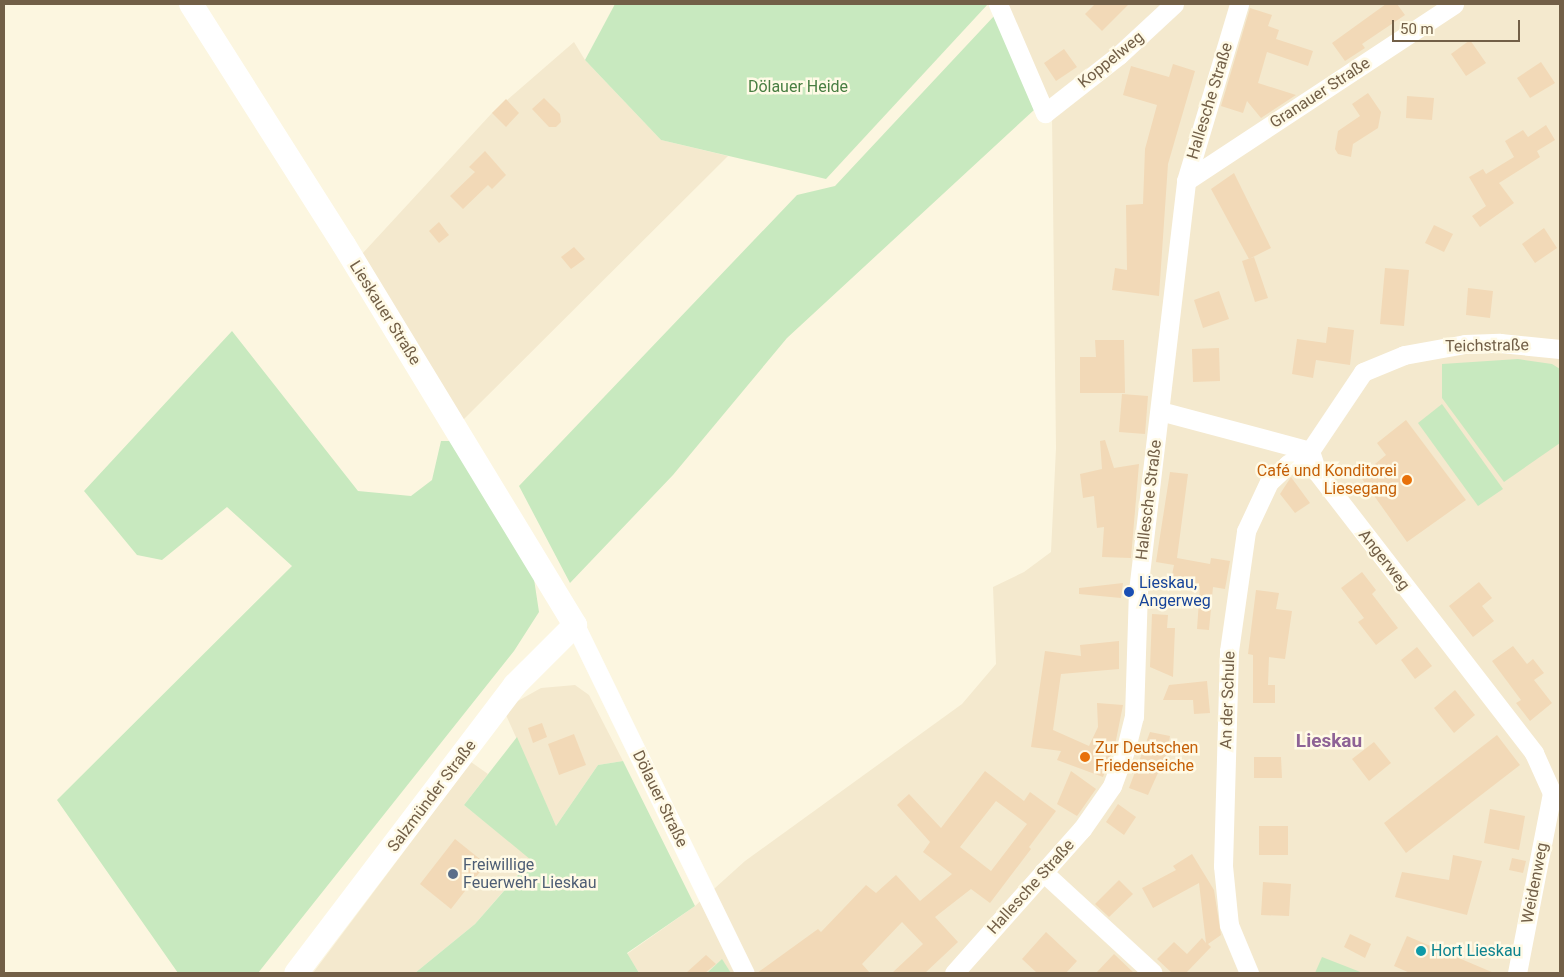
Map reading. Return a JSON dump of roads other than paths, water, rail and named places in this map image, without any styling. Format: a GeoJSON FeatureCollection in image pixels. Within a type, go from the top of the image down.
{"type":"FeatureCollection","features":[{"type":"Feature","properties":{"kind":"street","name":"Lieskauer Straße"},"geometry":{"type":"LineString","coordinates":[[191,4],[344,245],[575,625]]}},
{"type":"Feature","properties":{"kind":"street","name":"Koppelweg"},"geometry":{"type":"LineString","coordinates":[[998,4],[1044,113],[1119,55],[1174,4]]}},
{"type":"Feature","properties":{"kind":"street","name":"Hallesche Straße"},"geometry":{"type":"LineString","coordinates":[[954,973],[1082,829],[1112,786],[1126,748],[1134,717],[1138,591],[1186,180],[1239,4]]}},
{"type":"Feature","properties":{"kind":"street","name":"Granauer Straße"},"geometry":{"type":"LineString","coordinates":[[1186,180],[1454,4]]}},
{"type":"Feature","properties":{"kind":"street","name":"Teichstraße"},"geometry":{"type":"LineString","coordinates":[[1310,451],[1363,372],[1404,355],[1465,344],[1500,343],[1560,349]]}},
{"type":"Feature","properties":{"kind":"street"},"geometry":{"type":"LineString","coordinates":[[1160,411],[1310,451]]}},
{"type":"Feature","properties":{"kind":"street","name":"Angerweg"},"geometry":{"type":"LineString","coordinates":[[1310,451],[1317,472],[1534,753],[1552,793]]}},
{"type":"Feature","properties":{"kind":"street","name":"An der Schule"},"geometry":{"type":"LineString","coordinates":[[1249,973],[1229,925],[1223,866],[1229,651],[1246,531],[1269,482],[1288,464],[1310,451]]}},
{"type":"Feature","properties":{"kind":"street","name":"Salzmünder Straße"},"geometry":{"type":"LineString","coordinates":[[296,973],[515,685],[575,625]]}},
{"type":"Feature","properties":{"kind":"street","name":"Dölauer Straße"},"geometry":{"type":"LineString","coordinates":[[575,625],[745,973]]}},
{"type":"Feature","properties":{"kind":"street","name":"Weidenweg"},"geometry":{"type":"LineString","coordinates":[[1517,973],[1552,793]]}},
{"type":"Feature","properties":{"kind":"street"},"geometry":{"type":"LineString","coordinates":[[1043,872],[1154,973]]}},
{"type":"Feature","properties":{"kind":"place","name":"Café und Konditorei Liesegang"},"geometry":{"type":"Point","coordinates":[1407,480]}},
{"type":"Feature","properties":{"kind":"place","name":"Lieskau, Angerweg"},"geometry":{"type":"Point","coordinates":[1129,592]}},
{"type":"Feature","properties":{"kind":"place","name":"Zur Deutschen Friedenseiche"},"geometry":{"type":"Point","coordinates":[1085,757]}},
{"type":"Feature","properties":{"kind":"place","name":"Freiwillige Feuerwehr Lieskau"},"geometry":{"type":"Point","coordinates":[453,874]}},
{"type":"Feature","properties":{"kind":"place","name":"Hort Lieskau"},"geometry":{"type":"Point","coordinates":[1421,951]}},
{"type":"Feature","properties":{"kind":"district","name":"Lieskau"},"geometry":{"type":"Point","coordinates":[1329,741]}},
{"type":"Feature","properties":{"kind":"park label","name":"Dölauer Heide"},"geometry":{"type":"Point","coordinates":[798,87]}}]}
